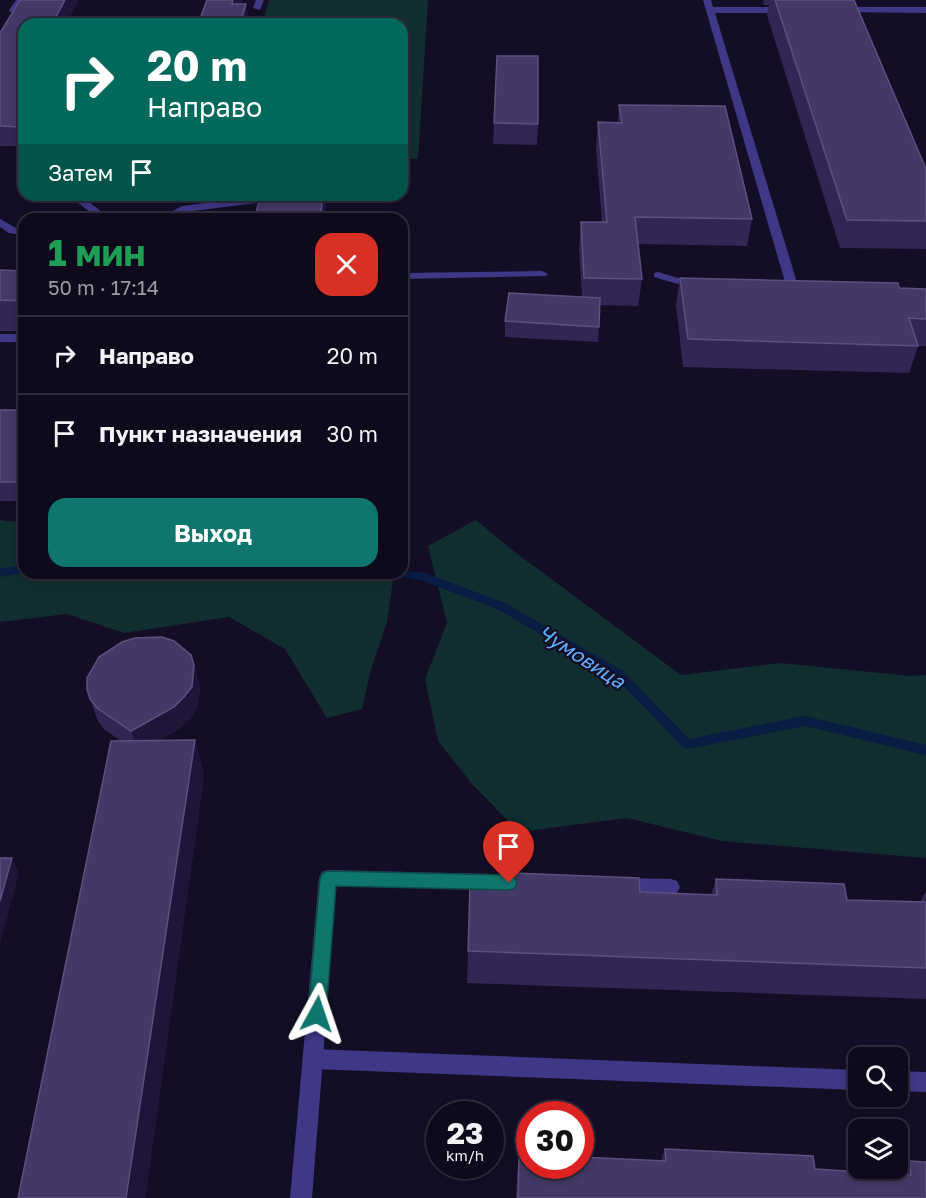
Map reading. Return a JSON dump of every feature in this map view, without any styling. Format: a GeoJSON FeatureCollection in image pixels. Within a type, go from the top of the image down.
{"type":"FeatureCollection","features":[{"type":"Feature","properties":{"kind":"street"},"geometry":{"type":"LineString","coordinates":[[14,10],[20,0]]}},
{"type":"Feature","properties":{"kind":"street"},"geometry":{"type":"LineString","coordinates":[[868,0],[872,10]]}},
{"type":"Feature","properties":{"kind":"street"},"geometry":{"type":"LineString","coordinates":[[793,289],[709,5],[802,10]]}},
{"type":"Feature","properties":{"kind":"street"},"geometry":{"type":"LineString","coordinates":[[825,10],[926,10]]}},
{"type":"Feature","properties":{"kind":"street"},"geometry":{"type":"LineString","coordinates":[[81,201],[98,213]]}},
{"type":"Feature","properties":{"kind":"street"},"geometry":{"type":"LineString","coordinates":[[176,213],[182,210],[251,201]]}},
{"type":"Feature","properties":{"kind":"street"},"geometry":{"type":"LineString","coordinates":[[0,222],[13,231],[18,231]]}},
{"type":"Feature","properties":{"kind":"street"},"geometry":{"type":"LineString","coordinates":[[408,276],[542,274]]}},
{"type":"Feature","properties":{"kind":"street"},"geometry":{"type":"LineString","coordinates":[[657,275],[695,287],[706,287]]}},
{"type":"Feature","properties":{"kind":"street"},"geometry":{"type":"LineString","coordinates":[[0,338],[18,338]]}},
{"type":"Feature","properties":{"kind":"street"},"geometry":{"type":"LineString","coordinates":[[302,1198],[328,878],[555,884]]}},
{"type":"Feature","properties":{"kind":"street"},"geometry":{"type":"LineString","coordinates":[[602,885],[671,887]]}},
{"type":"Feature","properties":{"kind":"street"},"geometry":{"type":"LineString","coordinates":[[313,1059],[848,1080]]}},
{"type":"Feature","properties":{"kind":"street"},"geometry":{"type":"LineString","coordinates":[[908,1081],[926,1082]]}},
{"type":"Feature","properties":{"kind":"green space"},"geometry":{"type":"Polygon","coordinates":[[[269,0],[428,0],[418,159],[408,158],[408,18],[264,18],[269,0]]]}},
{"type":"Feature","properties":{"kind":"green space"},"geometry":{"type":"Polygon","coordinates":[[[0,520],[18,522],[18,579],[393,579],[387,622],[371,669],[362,709],[327,718],[285,649],[229,617],[124,633],[67,614],[0,622],[0,520]]]}},
{"type":"Feature","properties":{"kind":"green space"},"geometry":{"type":"Polygon","coordinates":[[[476,520],[512,550],[681,675],[781,663],[911,676],[926,675],[926,858],[722,841],[627,818],[519,832],[472,784],[438,741],[425,679],[447,623],[428,546],[476,520]]]}},
{"type":"Feature","properties":{"kind":"building"},"geometry":{"type":"Polygon","coordinates":[[[20,0],[65,0],[55,18],[18,18],[18,127],[0,126],[0,33],[20,0]]]}},
{"type":"Feature","properties":{"kind":"building"},"geometry":{"type":"Polygon","coordinates":[[[207,0],[233,0],[232,4],[246,4],[242,18],[200,18],[207,0]]]}},
{"type":"Feature","properties":{"kind":"building"},"geometry":{"type":"Polygon","coordinates":[[[775,0],[854,0],[926,169],[926,221],[847,220],[775,0]]]}},
{"type":"Feature","properties":{"kind":"building"},"geometry":{"type":"Polygon","coordinates":[[[497,56],[538,56],[538,124],[494,123],[497,56]]]}},
{"type":"Feature","properties":{"kind":"building"},"geometry":{"type":"Polygon","coordinates":[[[619,105],[725,106],[752,219],[635,217],[642,279],[584,278],[581,222],[607,222],[598,122],[622,123],[619,105]]]}},
{"type":"Feature","properties":{"kind":"building"},"geometry":{"type":"Polygon","coordinates":[[[259,201],[322,201],[321,213],[256,212],[259,201]]]}},
{"type":"Feature","properties":{"kind":"building"},"geometry":{"type":"Polygon","coordinates":[[[0,270],[18,271],[18,301],[0,300],[0,270]]]}},
{"type":"Feature","properties":{"kind":"building"},"geometry":{"type":"Polygon","coordinates":[[[680,278],[898,283],[899,288],[926,289],[926,319],[909,318],[918,346],[688,339],[680,278]]]}},
{"type":"Feature","properties":{"kind":"building"},"geometry":{"type":"Polygon","coordinates":[[[509,293],[600,298],[599,327],[505,321],[509,293]]]}},
{"type":"Feature","properties":{"kind":"building"},"geometry":{"type":"Polygon","coordinates":[[[0,410],[18,410],[18,482],[0,482],[0,410]]]}},
{"type":"Feature","properties":{"kind":"building"},"geometry":{"type":"Polygon","coordinates":[[[162,637],[174,641],[191,655],[194,665],[192,687],[174,707],[131,731],[97,708],[90,699],[87,678],[99,657],[122,642],[135,638],[162,637]]]}},
{"type":"Feature","properties":{"kind":"building"},"geometry":{"type":"Polygon","coordinates":[[[195,740],[126,1198],[18,1198],[111,741],[195,740]]]}},
{"type":"Feature","properties":{"kind":"building"},"geometry":{"type":"Polygon","coordinates":[[[0,858],[12,858],[0,901],[0,858]]]}},
{"type":"Feature","properties":{"kind":"building"},"geometry":{"type":"Polygon","coordinates":[[[512,873],[639,878],[640,892],[717,895],[716,879],[844,884],[847,900],[926,902],[926,968],[468,951],[470,886],[512,888],[512,873]]]}},
{"type":"Feature","properties":{"kind":"building"},"geometry":{"type":"Polygon","coordinates":[[[665,1149],[813,1156],[815,1169],[848,1171],[848,1179],[908,1179],[908,1175],[911,1175],[909,1161],[926,1162],[926,1198],[518,1198],[518,1179],[594,1179],[594,1158],[666,1161],[665,1149]]]}},
{"type":"Feature","properties":{"kind":"waterway","name":"Чумовица"},"geometry":{"type":"LineString","coordinates":[[0,573],[18,570]]}},
{"type":"Feature","properties":{"kind":"waterway","name":"Чумовица"},"geometry":{"type":"LineString","coordinates":[[408,574],[421,576],[501,606],[619,674],[687,744],[805,721],[926,750]]}},
{"type":"Feature","properties":{"kind":"route"},"geometry":{"type":"LineString","coordinates":[[317,1014],[328,878],[509,883]]}}]}
